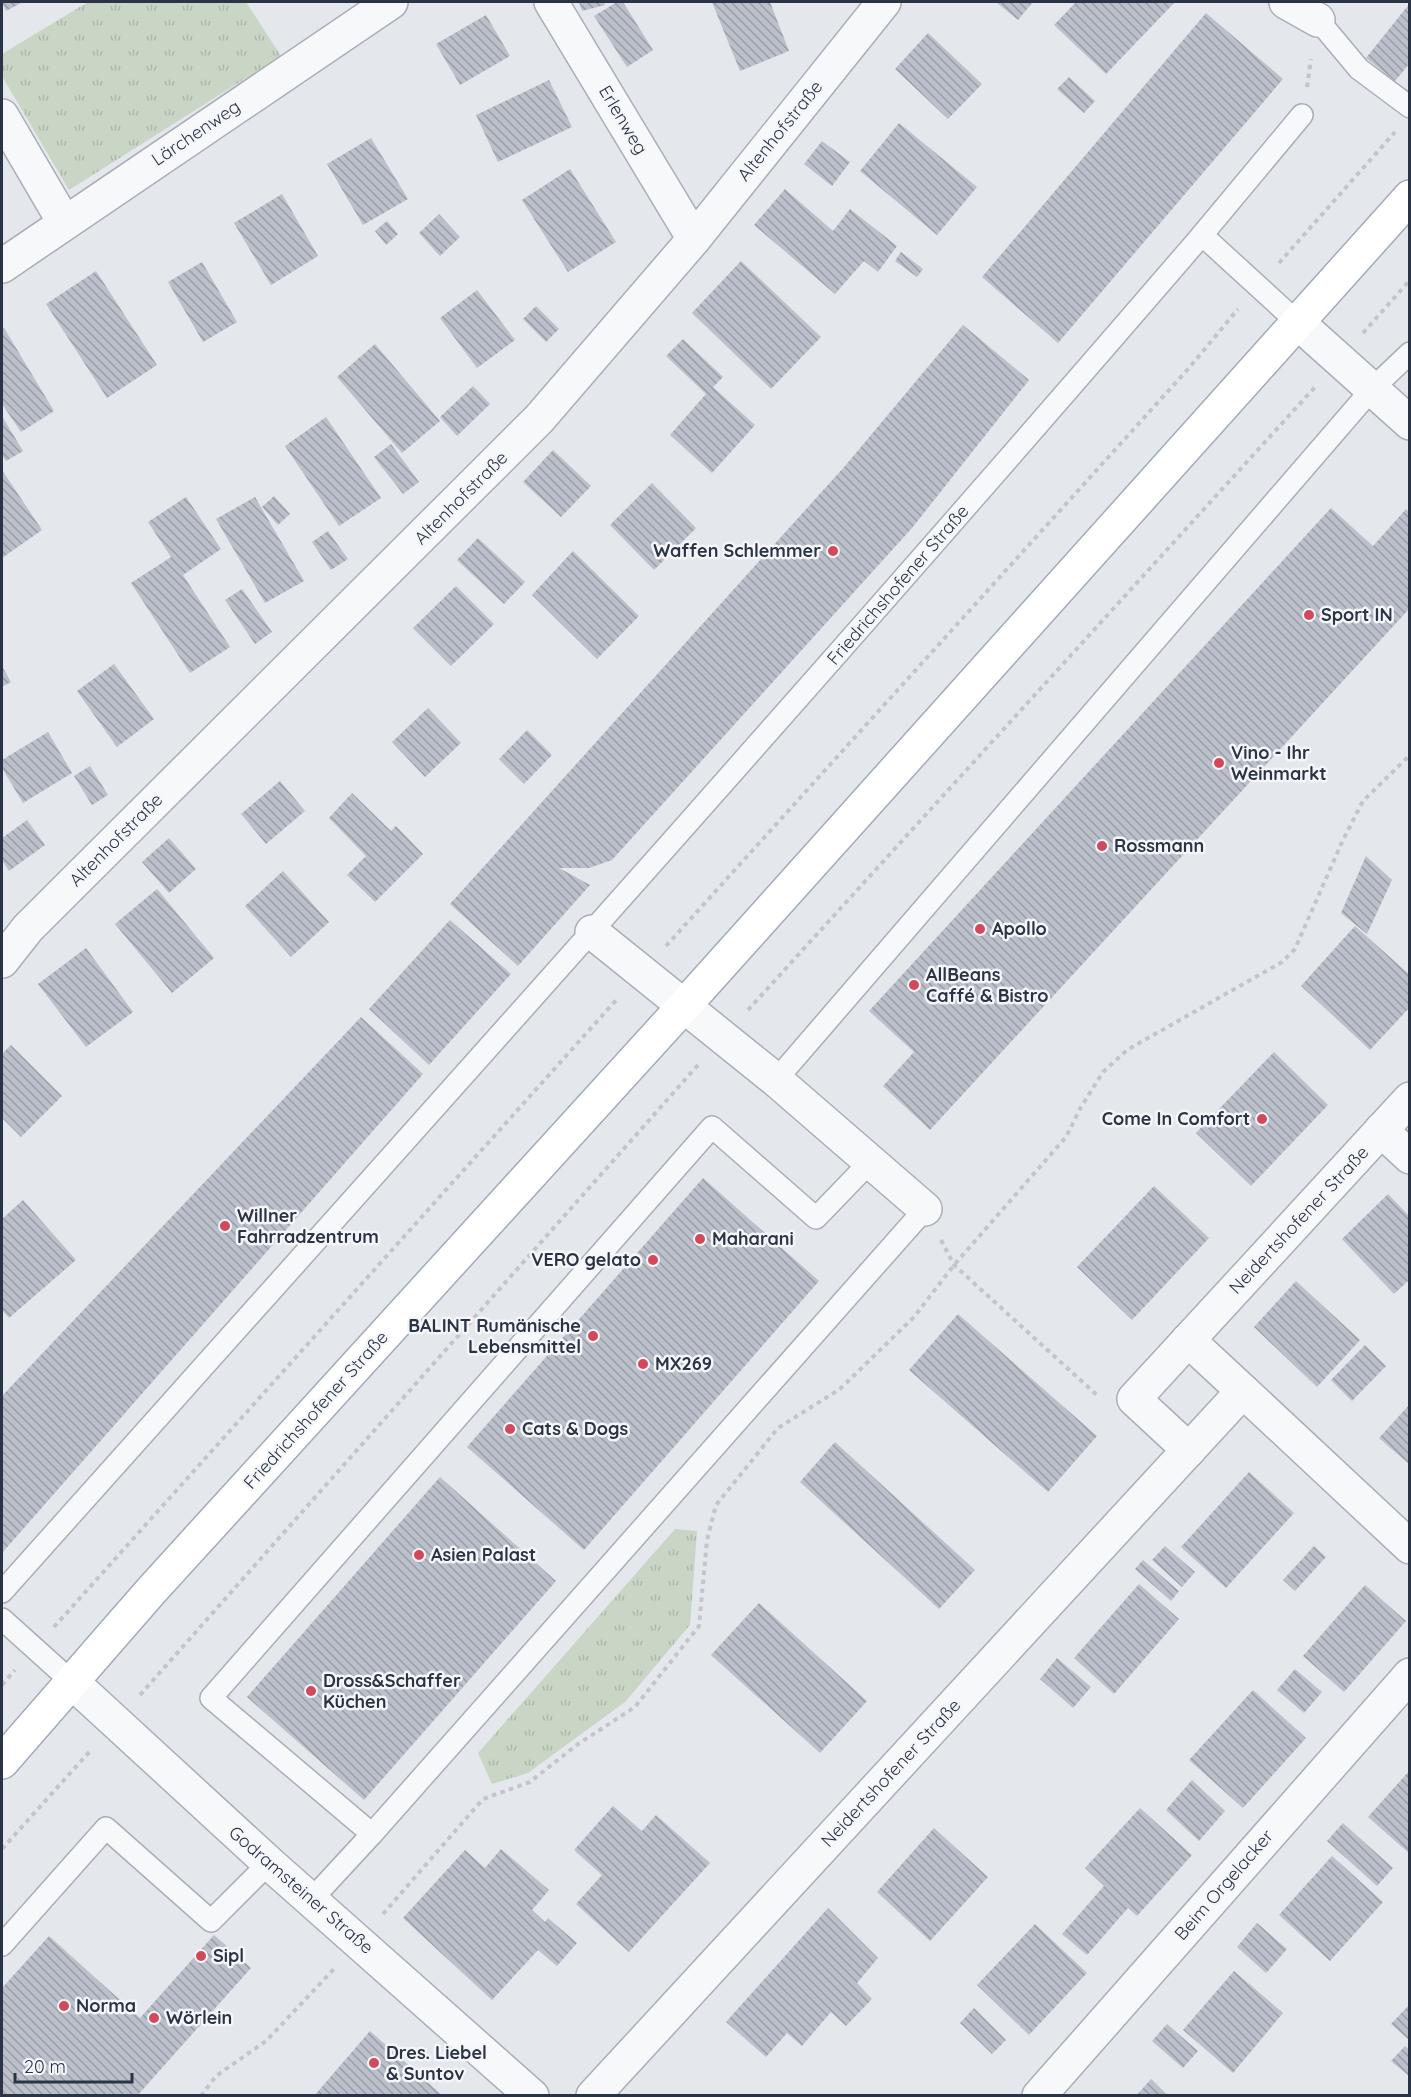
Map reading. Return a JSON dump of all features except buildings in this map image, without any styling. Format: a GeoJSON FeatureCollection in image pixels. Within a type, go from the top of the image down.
{"type":"FeatureCollection","features":[{"type":"Feature","properties":{"kind":"main road","name":"Friedrichshofener Straße"},"geometry":{"type":"LineString","coordinates":[[2,1762],[151,1591],[684,1006],[1410,196]]}},
{"type":"Feature","properties":{"kind":"street","name":"Lärchenweg"},"geometry":{"type":"LineString","coordinates":[[2,266],[391,2]]}},
{"type":"Feature","properties":{"kind":"street","name":"Erlenweg"},"geometry":{"type":"LineString","coordinates":[[551,2],[694,238]]}},
{"type":"Feature","properties":{"kind":"street","name":"Altenhofstraße"},"geometry":{"type":"LineString","coordinates":[[2,961],[28,928],[539,419],[694,238],[884,2]]}},
{"type":"Feature","properties":{"kind":"street"},"geometry":{"type":"LineString","coordinates":[[1286,2],[1318,20]]}},
{"type":"Feature","properties":{"kind":"street"},"geometry":{"type":"LineString","coordinates":[[2,116],[64,222]]}},
{"type":"Feature","properties":{"kind":"street"},"geometry":{"type":"LineString","coordinates":[[1296,321],[1410,423]]}},
{"type":"Feature","properties":{"kind":"street"},"geometry":{"type":"LineString","coordinates":[[592,932],[776,1080],[925,1209]]}},
{"type":"Feature","properties":{"kind":"street","name":"Neidertshofener Straße"},"geometry":{"type":"LineString","coordinates":[[1134,1398],[1410,1099]]}},
{"type":"Feature","properties":{"kind":"street"},"geometry":{"type":"LineString","coordinates":[[1381,1130],[1410,1157]]}},
{"type":"Feature","properties":{"kind":"street"},"geometry":{"type":"LineString","coordinates":[[1188,1340],[1410,1547]]}},
{"type":"Feature","properties":{"kind":"street","name":"Neidertshofener Straße"},"geometry":{"type":"LineString","coordinates":[[593,2096],[1243,1392]]}},
{"type":"Feature","properties":{"kind":"street"},"geometry":{"type":"LineString","coordinates":[[1134,1398],[1189,1450]]}},
{"type":"Feature","properties":{"kind":"street","name":"Beim Orgelacker"},"geometry":{"type":"LineString","coordinates":[[1039,2096],[1410,1675]]}},
{"type":"Feature","properties":{"kind":"street","name":"Godramsteiner Straße"},"geometry":{"type":"LineString","coordinates":[[72,1682],[269,1863],[360,1941],[532,2096]]}},
{"type":"Feature","properties":{"kind":"lane"},"geometry":{"type":"LineString","coordinates":[[1318,20],[1359,69],[1406,116]]}},
{"type":"Feature","properties":{"kind":"lane","name":"Friedrichshofener Straße"},"geometry":{"type":"LineString","coordinates":[[2,1593],[592,932],[1044,419],[1302,116]]}},
{"type":"Feature","properties":{"kind":"lane"},"geometry":{"type":"LineString","coordinates":[[1202,235],[1296,321]]}},
{"type":"Feature","properties":{"kind":"lane"},"geometry":{"type":"LineString","coordinates":[[776,1080],[1372,389],[1410,353]]}},
{"type":"Feature","properties":{"kind":"lane"},"geometry":{"type":"LineString","coordinates":[[372,1834],[212,1698],[712,1127],[816,1218],[871,1161]]}},
{"type":"Feature","properties":{"kind":"lane"},"geometry":{"type":"LineString","coordinates":[[312,1899],[925,1209]]}},
{"type":"Feature","properties":{"kind":"lane"},"geometry":{"type":"LineString","coordinates":[[2,1618],[72,1682]]}},
{"type":"Feature","properties":{"kind":"lane"},"geometry":{"type":"LineString","coordinates":[[2,1945],[106,1828],[211,1921],[269,1863]]}},
{"type":"Feature","properties":{"kind":"path"},"geometry":{"type":"LineString","coordinates":[[34,1648],[1189,368],[1406,116]]}},
{"type":"Feature","properties":{"kind":"path"},"geometry":{"type":"LineString","coordinates":[[201,2096],[216,2076],[266,2041],[360,1941],[483,1799],[530,1782],[578,1744],[635,1707],[699,1626],[707,1540],[716,1505],[778,1428],[840,1389],[914,1317],[954,1265],[1066,1137],[1081,1107],[1103,1072],[1127,1050],[1282,962],[1295,949],[1342,842],[1363,801],[1410,755]]}},
{"type":"Feature","properties":{"kind":"path"},"geometry":{"type":"LineString","coordinates":[[954,1265],[1102,1400],[1134,1398]]}},
{"type":"Feature","properties":{"kind":"green space"},"geometry":{"type":"Polygon","coordinates":[[[88,2],[246,2],[281,56],[69,190],[2,76],[2,54],[88,2]]]}},
{"type":"Feature","properties":{"kind":"green space"},"geometry":{"type":"Polygon","coordinates":[[[675,1529],[697,1531],[690,1625],[625,1702],[528,1773],[492,1784],[478,1753],[675,1529]]]}},
{"type":"Feature","properties":{"kind":"place","name":"Waffen Schlemmer"},"geometry":{"type":"Point","coordinates":[833,551]}},
{"type":"Feature","properties":{"kind":"place","name":"Sport IN"},"geometry":{"type":"Point","coordinates":[1309,615]}},
{"type":"Feature","properties":{"kind":"place","name":"Vino - Ihr Weinmarkt"},"geometry":{"type":"Point","coordinates":[1219,763]}},
{"type":"Feature","properties":{"kind":"place","name":"Rossmann"},"geometry":{"type":"Point","coordinates":[1102,846]}},
{"type":"Feature","properties":{"kind":"place","name":"Apollo"},"geometry":{"type":"Point","coordinates":[980,929]}},
{"type":"Feature","properties":{"kind":"place","name":"AllBeans Caffé & Bistro"},"geometry":{"type":"Point","coordinates":[914,985]}},
{"type":"Feature","properties":{"kind":"place","name":"Come In Comfort"},"geometry":{"type":"Point","coordinates":[1262,1119]}},
{"type":"Feature","properties":{"kind":"place","name":"Willner Fahrradzentrum"},"geometry":{"type":"Point","coordinates":[225,1226]}},
{"type":"Feature","properties":{"kind":"place","name":"Maharani"},"geometry":{"type":"Point","coordinates":[700,1239]}},
{"type":"Feature","properties":{"kind":"place","name":"VERO gelato"},"geometry":{"type":"Point","coordinates":[653,1260]}},
{"type":"Feature","properties":{"kind":"place","name":"BALINT Rumänische Lebensmittel"},"geometry":{"type":"Point","coordinates":[593,1336]}},
{"type":"Feature","properties":{"kind":"place","name":"MX269"},"geometry":{"type":"Point","coordinates":[643,1364]}},
{"type":"Feature","properties":{"kind":"place","name":"Cats & Dogs"},"geometry":{"type":"Point","coordinates":[510,1429]}},
{"type":"Feature","properties":{"kind":"place","name":"Asien Palast"},"geometry":{"type":"Point","coordinates":[419,1555]}},
{"type":"Feature","properties":{"kind":"place","name":"Dross&Schaffer Küchen"},"geometry":{"type":"Point","coordinates":[311,1691]}},
{"type":"Feature","properties":{"kind":"place","name":"Sipl"},"geometry":{"type":"Point","coordinates":[201,1956]}},
{"type":"Feature","properties":{"kind":"place","name":"Norma"},"geometry":{"type":"Point","coordinates":[64,2006]}},
{"type":"Feature","properties":{"kind":"place","name":"Wörlein"},"geometry":{"type":"Point","coordinates":[154,2018]}},
{"type":"Feature","properties":{"kind":"place","name":"Dres. Liebel & Suntov"},"geometry":{"type":"Point","coordinates":[374,2063]}}]}
